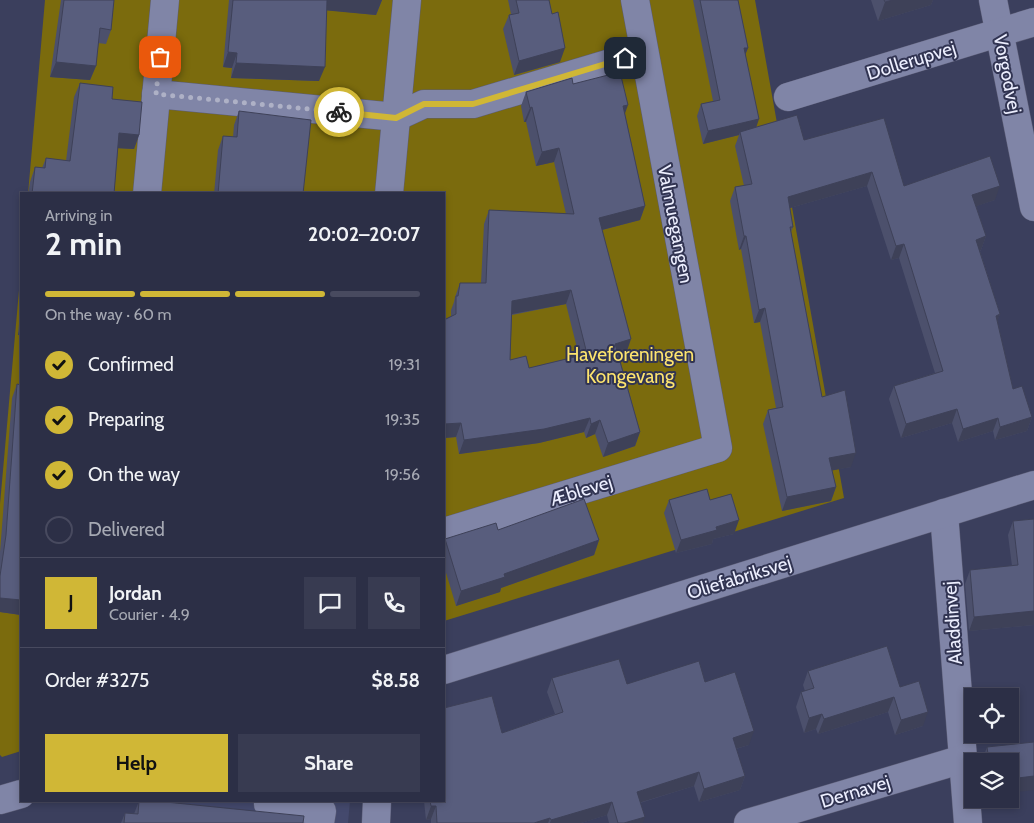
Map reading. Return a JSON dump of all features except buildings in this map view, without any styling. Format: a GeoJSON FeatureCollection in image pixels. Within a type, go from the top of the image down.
{"type":"FeatureCollection","features":[{"type":"Feature","properties":{"kind":"street"},"geometry":{"type":"LineString","coordinates":[[147,192],[166,0]]}},
{"type":"Feature","properties":{"kind":"street"},"geometry":{"type":"LineString","coordinates":[[389,192],[407,0]]}},
{"type":"Feature","properties":{"kind":"street","name":"Valmuegangen"},"geometry":{"type":"LineString","coordinates":[[634,0],[718,448]]}},
{"type":"Feature","properties":{"kind":"street","name":"Vorgodvej"},"geometry":{"type":"LineString","coordinates":[[993,0],[1034,207]]}},
{"type":"Feature","properties":{"kind":"street","name":"Dollerupvej"},"geometry":{"type":"LineString","coordinates":[[788,97],[1034,22]]}},
{"type":"Feature","properties":{"kind":"street"},"geometry":{"type":"LineString","coordinates":[[156,94],[396,118],[424,104],[473,104],[644,53]]}},
{"type":"Feature","properties":{"kind":"street","name":"Æblevej"},"geometry":{"type":"LineString","coordinates":[[445,532],[718,448]]}},
{"type":"Feature","properties":{"kind":"street","name":"Oliefabriksvej"},"geometry":{"type":"LineString","coordinates":[[445,670],[1034,484]]}},
{"type":"Feature","properties":{"kind":"street","name":"Aladdinvej"},"geometry":{"type":"LineString","coordinates":[[944,513],[968,823]]}},
{"type":"Feature","properties":{"kind":"street","name":"Dernavej"},"geometry":{"type":"LineString","coordinates":[[748,823],[963,759]]}},
{"type":"Feature","properties":{"kind":"street"},"geometry":{"type":"LineString","coordinates":[[0,800],[20,794]]}},
{"type":"Feature","properties":{"kind":"street"},"geometry":{"type":"LineString","coordinates":[[376,823],[377,802]]}},
{"type":"Feature","properties":{"kind":"street"},"geometry":{"type":"LineString","coordinates":[[268,804],[322,811],[320,823]]}},
{"type":"Feature","properties":{"kind":"shaded area"},"geometry":{"type":"Polygon","coordinates":[[[186,802],[350,802],[348,823],[121,823],[186,802]]]}},
{"type":"Feature","properties":{"kind":"green space","name":"Haveforeningen Kongevang"},"geometry":{"type":"Polygon","coordinates":[[[45,0],[755,0],[844,498],[445,621],[445,192],[28,192],[45,0]]]}},
{"type":"Feature","properties":{"kind":"green space"},"geometry":{"type":"Polygon","coordinates":[[[20,279],[20,751],[2,757],[0,755],[0,504],[20,279]]]}},
{"type":"Feature","properties":{"kind":"way so far"},"geometry":{"type":"LineString","coordinates":[[160,57],[156,94],[339,112]]}},
{"type":"Feature","properties":{"kind":"route"},"geometry":{"type":"LineString","coordinates":[[339,112],[396,118],[424,104],[473,104],[625,58]]}}]}
